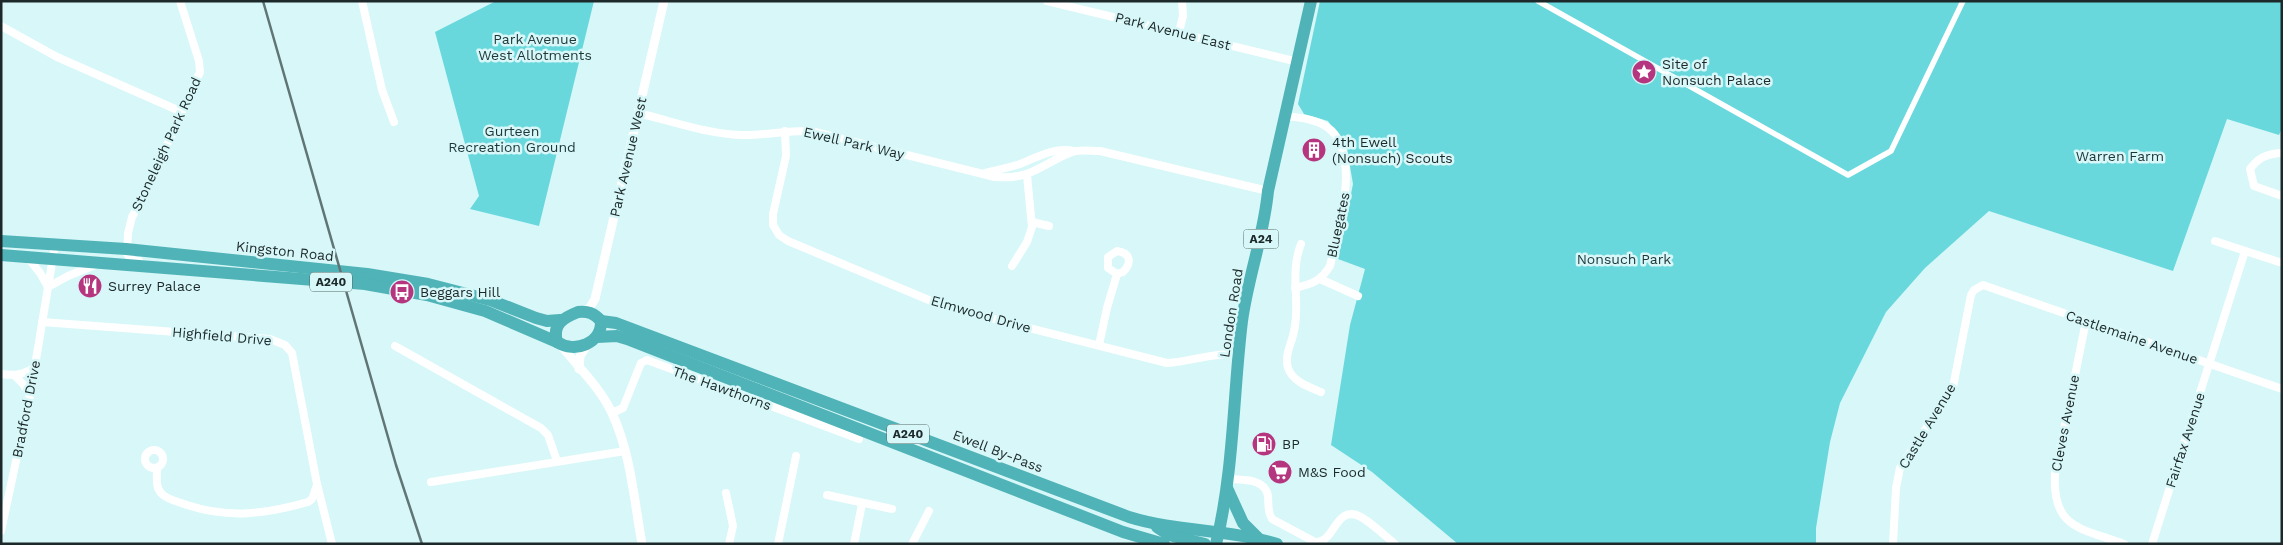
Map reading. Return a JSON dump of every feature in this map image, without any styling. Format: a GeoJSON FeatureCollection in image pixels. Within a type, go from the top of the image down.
{"type":"FeatureCollection","features":[{"type":"Feature","properties":{"kind":"highway","name":"London Road"},"geometry":{"type":"LineString","coordinates":[[1220,540],[1243,318],[1250,280],[1266,218],[1268,191],[1312,1]]}},
{"type":"Feature","properties":{"kind":"highway","name":"Kingston Road"},"geometry":{"type":"LineString","coordinates":[[1,241],[55,246],[126,249],[367,274],[428,284],[490,300],[547,321],[560,320]]}},
{"type":"Feature","properties":{"kind":"highway","name":"Kingston Road"},"geometry":{"type":"LineString","coordinates":[[1,256],[365,284],[427,295],[486,311],[558,343]]}},
{"type":"Feature","properties":{"kind":"highway"},"geometry":{"type":"LineString","coordinates":[[578,312],[587,312],[602,321],[602,328],[592,340],[571,347],[558,343],[556,328],[560,320],[578,312]]}},
{"type":"Feature","properties":{"kind":"highway","name":"Ewell By-Pass"},"geometry":{"type":"LineString","coordinates":[[602,321],[616,323],[1129,517],[1220,540],[1258,538],[1277,544]]}},
{"type":"Feature","properties":{"kind":"highway","name":"A240"},"geometry":{"type":"LineString","coordinates":[[592,340],[617,336],[627,339],[1123,532],[1164,544]]}},
{"type":"Feature","properties":{"kind":"highway"},"geometry":{"type":"LineString","coordinates":[[1227,484],[1242,523],[1258,538]]}},
{"type":"Feature","properties":{"kind":"highway"},"geometry":{"type":"LineString","coordinates":[[1153,524],[1169,535],[1205,544]]}},
{"type":"Feature","properties":{"kind":"street","name":"Stoneleigh Park Road"},"geometry":{"type":"LineString","coordinates":[[126,249],[132,217],[146,191],[198,77],[200,67],[180,1]]}},
{"type":"Feature","properties":{"kind":"street"},"geometry":{"type":"LineString","coordinates":[[362,1],[382,90],[394,122]]}},
{"type":"Feature","properties":{"kind":"street","name":"Park Avenue West"},"geometry":{"type":"LineString","coordinates":[[587,312],[595,300],[664,1]]}},
{"type":"Feature","properties":{"kind":"street","name":"Park Avenue East"},"geometry":{"type":"LineString","coordinates":[[1047,1],[1298,62]]}},
{"type":"Feature","properties":{"kind":"street"},"geometry":{"type":"LineString","coordinates":[[1179,32],[1182,1]]}},
{"type":"Feature","properties":{"kind":"street"},"geometry":{"type":"LineString","coordinates":[[1538,1],[1848,174],[1891,151],[1963,1]]}},
{"type":"Feature","properties":{"kind":"street"},"geometry":{"type":"LineString","coordinates":[[2,24],[57,57],[182,112]]}},
{"type":"Feature","properties":{"kind":"street","name":"Ewell Park Way"},"geometry":{"type":"LineString","coordinates":[[638,113],[729,134],[746,135],[786,131],[811,131],[980,174],[1008,178],[1027,175],[1074,151]]}},
{"type":"Feature","properties":{"kind":"street","name":"Bluegates"},"geometry":{"type":"LineString","coordinates":[[1286,116],[1315,121],[1328,127],[1337,138],[1344,156],[1347,180],[1346,196],[1330,266],[1320,279]]}},
{"type":"Feature","properties":{"kind":"street","name":"Elmwood Drive"},"geometry":{"type":"LineString","coordinates":[[786,131],[786,156],[773,214],[773,225],[778,235],[788,241],[944,306],[1166,363],[1182,362],[1226,353],[1239,354]]}},
{"type":"Feature","properties":{"kind":"street","name":"Ewell Park Way"},"geometry":{"type":"LineString","coordinates":[[980,174],[1006,169],[1048,152],[1064,149],[1100,151],[1268,191]]}},
{"type":"Feature","properties":{"kind":"street"},"geometry":{"type":"LineString","coordinates":[[2281,153],[2268,154],[2256,160],[2250,169],[2254,186],[2282,196]]}},
{"type":"Feature","properties":{"kind":"street"},"geometry":{"type":"LineString","coordinates":[[1012,266],[1027,242],[1032,222],[1027,175]]}},
{"type":"Feature","properties":{"kind":"street"},"geometry":{"type":"LineString","coordinates":[[1032,222],[1049,226]]}},
{"type":"Feature","properties":{"kind":"street"},"geometry":{"type":"LineString","coordinates":[[2215,241],[2282,263]]}},
{"type":"Feature","properties":{"kind":"street"},"geometry":{"type":"LineString","coordinates":[[1301,244],[1295,263],[1297,306],[1295,330],[1287,357],[1288,368],[1294,378],[1304,385],[1321,392]]}},
{"type":"Feature","properties":{"kind":"street","name":"Bradford Drive"},"geometry":{"type":"LineString","coordinates":[[1,531],[30,396],[55,246]]}},
{"type":"Feature","properties":{"kind":"street"},"geometry":{"type":"LineString","coordinates":[[126,249],[130,259],[148,262],[157,269]]}},
{"type":"Feature","properties":{"kind":"street","name":"Fairfax Avenue"},"geometry":{"type":"LineString","coordinates":[[2152,544],[2245,251]]}},
{"type":"Feature","properties":{"kind":"street"},"geometry":{"type":"LineString","coordinates":[[28,258],[48,287],[96,264]]}},
{"type":"Feature","properties":{"kind":"street"},"geometry":{"type":"LineString","coordinates":[[1099,345],[1117,274]]}},
{"type":"Feature","properties":{"kind":"street"},"geometry":{"type":"LineString","coordinates":[[1295,288],[1315,283],[1320,279],[1358,296]]}},
{"type":"Feature","properties":{"kind":"street","name":"Castlemaine Avenue"},"geometry":{"type":"LineString","coordinates":[[1982,285],[2282,389]]}},
{"type":"Feature","properties":{"kind":"street","name":"Castle Avenue"},"geometry":{"type":"LineString","coordinates":[[1893,544],[1896,488],[1900,468],[1953,387],[1971,295],[1974,290],[1982,285]]}},
{"type":"Feature","properties":{"kind":"street","name":"Cleves Avenue"},"geometry":{"type":"LineString","coordinates":[[2086,321],[2055,474],[2056,500],[2059,510],[2072,525],[2124,544]]}},
{"type":"Feature","properties":{"kind":"street","name":"Highfield Drive"},"geometry":{"type":"LineString","coordinates":[[42,322],[280,341],[292,354],[317,484],[332,544]]}},
{"type":"Feature","properties":{"kind":"street"},"geometry":{"type":"LineString","coordinates":[[579,369],[580,356],[592,340]]}},
{"type":"Feature","properties":{"kind":"street","name":"Kingston Road"},"geometry":{"type":"LineString","coordinates":[[558,343],[596,388],[612,413],[625,451],[642,544]]}},
{"type":"Feature","properties":{"kind":"street"},"geometry":{"type":"LineString","coordinates":[[395,346],[541,428],[548,435],[557,460]]}},
{"type":"Feature","properties":{"kind":"street","name":"The Hawthorns"},"geometry":{"type":"LineString","coordinates":[[612,413],[624,408],[642,363],[647,360],[859,439]]}},
{"type":"Feature","properties":{"kind":"street"},"geometry":{"type":"LineString","coordinates":[[1,374],[16,376],[27,373],[35,367]]}},
{"type":"Feature","properties":{"kind":"street"},"geometry":{"type":"LineString","coordinates":[[16,376],[30,396]]}},
{"type":"Feature","properties":{"kind":"street"},"geometry":{"type":"LineString","coordinates":[[431,482],[557,460],[625,451]]}},
{"type":"Feature","properties":{"kind":"street"},"geometry":{"type":"LineString","coordinates":[[778,544],[796,456]]}},
{"type":"Feature","properties":{"kind":"street"},"geometry":{"type":"LineString","coordinates":[[157,468],[157,486],[161,494],[169,499],[202,510],[227,514],[250,514],[308,502],[312,499],[317,484]]}},
{"type":"Feature","properties":{"kind":"street"},"geometry":{"type":"LineString","coordinates":[[1227,484],[1251,481],[1261,485],[1268,494],[1268,513],[1272,519],[1315,542],[1320,543],[1325,539],[1341,517],[1353,514],[1360,517],[1395,544]]}},
{"type":"Feature","properties":{"kind":"street"},"geometry":{"type":"LineString","coordinates":[[726,493],[734,526],[729,544]]}},
{"type":"Feature","properties":{"kind":"street"},"geometry":{"type":"LineString","coordinates":[[827,496],[892,509]]}},
{"type":"Feature","properties":{"kind":"street"},"geometry":{"type":"LineString","coordinates":[[308,502],[323,512]]}},
{"type":"Feature","properties":{"kind":"street"},"geometry":{"type":"LineString","coordinates":[[854,544],[862,504]]}},
{"type":"Feature","properties":{"kind":"street"},"geometry":{"type":"LineString","coordinates":[[912,544],[929,511]]}},
{"type":"Feature","properties":{"kind":"green space"},"geometry":{"type":"Polygon","coordinates":[[[496,1],[594,1],[539,226],[470,209],[479,196],[435,32],[496,1]]]}},
{"type":"Feature","properties":{"kind":"green space","name":"Nonsuch Park"},"geometry":{"type":"Polygon","coordinates":[[[1320,1],[2282,1],[2282,128],[2279,135],[2227,119],[2173,271],[1989,211],[1925,268],[1886,312],[1840,403],[1830,442],[1816,528],[1816,544],[1458,544],[1372,472],[1331,445],[1350,325],[1365,269],[1338,259],[1353,184],[1347,149],[1328,121],[1304,114],[1298,104],[1320,1]]]}},
{"type":"Feature","properties":{"kind":"railway"},"geometry":{"type":"LineString","coordinates":[[263,1],[396,465],[422,544]]}},
{"type":"Feature","properties":{"kind":"place","name":"Site of Nonsuch Palace"},"geometry":{"type":"Point","coordinates":[1644,72]}},
{"type":"Feature","properties":{"kind":"place","name":"4th Ewell (Nonsuch) Scouts"},"geometry":{"type":"Point","coordinates":[1314,150]}},
{"type":"Feature","properties":{"kind":"place","name":"Surrey Palace"},"geometry":{"type":"Point","coordinates":[90,286]}},
{"type":"Feature","properties":{"kind":"place","name":"Beggars Hill"},"geometry":{"type":"Point","coordinates":[402,292]}},
{"type":"Feature","properties":{"kind":"place","name":"BP"},"geometry":{"type":"Point","coordinates":[1264,444]}},
{"type":"Feature","properties":{"kind":"place","name":"M&S Food"},"geometry":{"type":"Point","coordinates":[1280,472]}},
{"type":"Feature","properties":{"kind":"park label","name":"Park Avenue West Allotments"},"geometry":{"type":"Point","coordinates":[535,48]}},
{"type":"Feature","properties":{"kind":"park label","name":"Gurteen Recreation Ground"},"geometry":{"type":"Point","coordinates":[512,140]}},
{"type":"Feature","properties":{"kind":"park label","name":"Warren Farm"},"geometry":{"type":"Point","coordinates":[2120,156]}}]}
